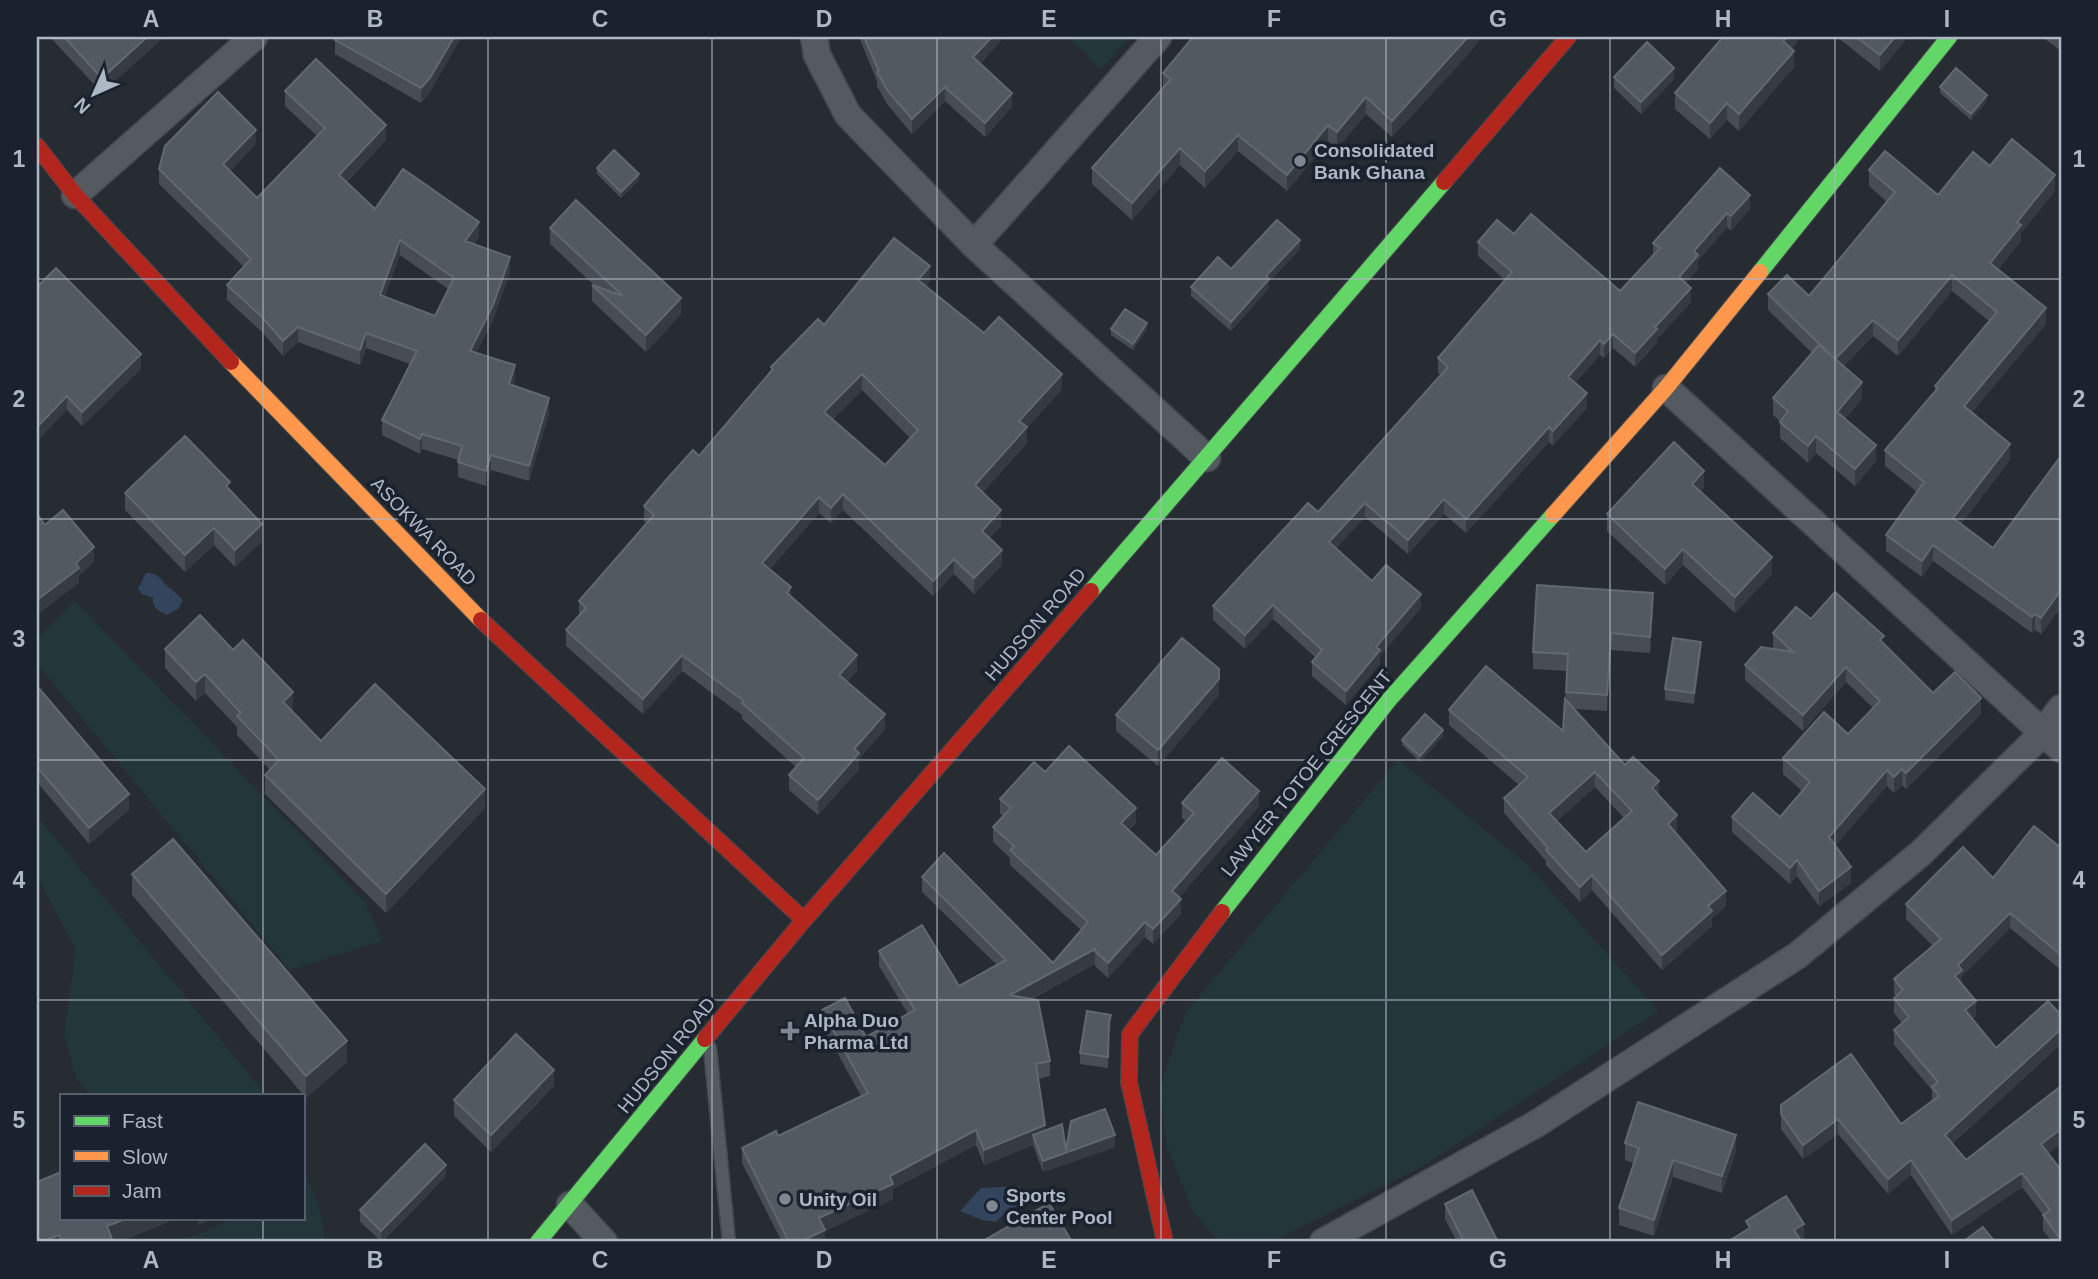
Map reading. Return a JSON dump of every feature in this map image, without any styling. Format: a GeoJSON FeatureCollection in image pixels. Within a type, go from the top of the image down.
{"type":"FeatureCollection","features":[{"type":"Feature","properties":{"kind":"street"},"geometry":{"type":"LineString","coordinates":[[75,195],[254,37]]}},
{"type":"Feature","properties":{"kind":"street"},"geometry":{"type":"LineString","coordinates":[[814,37],[817,55],[848,115],[974,245],[1207,458]]}},
{"type":"Feature","properties":{"kind":"street"},"geometry":{"type":"LineString","coordinates":[[974,245],[1158,37]]}},
{"type":"Feature","properties":{"kind":"street","name":"HUDSON ROAD"},"geometry":{"type":"LineString","coordinates":[[538,1242],[804,920],[1207,458],[1568,37]]}},
{"type":"Feature","properties":{"kind":"street","name":"LAWYER TOTOE CRESCENT"},"geometry":{"type":"LineString","coordinates":[[1165,1242],[1129,1082],[1130,1034],[1184,960],[1388,701],[1666,388],[1949,37]]}},
{"type":"Feature","properties":{"kind":"street","name":"ASOKWA ROAD"},"geometry":{"type":"LineString","coordinates":[[37,146],[75,195],[170,299],[485,624],[804,920]]}},
{"type":"Feature","properties":{"kind":"street"},"geometry":{"type":"LineString","coordinates":[[1666,388],[2052,741]]}},
{"type":"Feature","properties":{"kind":"street"},"geometry":{"type":"LineString","coordinates":[[1323,1242],[1536,1124],[1798,955],[2052,741],[2061,708]]}},
{"type":"Feature","properties":{"kind":"street"},"geometry":{"type":"LineString","coordinates":[[570,1205],[604,1242]]}},
{"type":"Feature","properties":{"kind":"lane"},"geometry":{"type":"LineString","coordinates":[[709,1036],[729,1242]]}},
{"type":"Feature","properties":{"kind":"green space"},"geometry":{"type":"Polygon","coordinates":[[[1069,37],[1130,37],[1101,70],[1069,37]]]}},
{"type":"Feature","properties":{"kind":"green space"},"geometry":{"type":"Polygon","coordinates":[[[75,601],[365,902],[382,941],[290,970],[37,664],[37,639],[75,601]]]}},
{"type":"Feature","properties":{"kind":"green space"},"geometry":{"type":"Polygon","coordinates":[[[1398,760],[1525,862],[1658,1011],[1425,1165],[1271,1242],[1220,1242],[1193,1212],[1167,1146],[1160,1087],[1186,1012],[1398,760]]]}},
{"type":"Feature","properties":{"kind":"green space"},"geometry":{"type":"Polygon","coordinates":[[[37,816],[265,1094],[90,1094],[77,1080],[64,1034],[76,950],[37,876],[37,816]]]}},
{"type":"Feature","properties":{"kind":"green space"},"geometry":{"type":"Polygon","coordinates":[[[304,1172],[319,1207],[326,1242],[179,1242],[232,1220],[304,1220],[304,1172]]]}},
{"type":"Feature","properties":{"kind":"water"},"geometry":{"type":"Polygon","coordinates":[[[146,573],[157,576],[183,600],[178,609],[164,614],[155,607],[153,598],[142,594],[138,589],[146,573]]]}},
{"type":"Feature","properties":{"kind":"water","name":"Sports Center Pool"},"geometry":{"type":"Polygon","coordinates":[[[1019,1186],[1029,1202],[1008,1210],[996,1222],[982,1220],[960,1211],[981,1188],[1019,1186]]]}},
{"type":"Feature","properties":{"kind":"building"},"geometry":{"type":"Polygon","coordinates":[[[64,37],[147,37],[102,78],[64,37]]]}},
{"type":"Feature","properties":{"kind":"building"},"geometry":{"type":"Polygon","coordinates":[[[337,37],[454,37],[430,78],[421,88],[335,40],[337,37]]]}},
{"type":"Feature","properties":{"kind":"building"},"geometry":{"type":"Polygon","coordinates":[[[864,37],[992,37],[973,57],[1012,93],[985,123],[945,87],[912,119],[887,90],[864,37]]]}},
{"type":"Feature","properties":{"kind":"building"},"geometry":{"type":"Polygon","coordinates":[[[1193,37],[1468,37],[1392,121],[1366,97],[1337,132],[1328,125],[1287,175],[1238,135],[1205,171],[1180,148],[1132,203],[1092,168],[1171,79],[1163,73],[1193,37]]]}},
{"type":"Feature","properties":{"kind":"building"},"geometry":{"type":"Polygon","coordinates":[[[1723,37],[1787,37],[1783,41],[1794,51],[1739,114],[1727,103],[1710,123],[1675,93],[1723,37]]]}},
{"type":"Feature","properties":{"kind":"building"},"geometry":{"type":"Polygon","coordinates":[[[1856,37],[1895,37],[1880,55],[1856,37]]]}},
{"type":"Feature","properties":{"kind":"building"},"geometry":{"type":"Polygon","coordinates":[[[1647,42],[1674,68],[1641,102],[1614,77],[1647,42]]]}},
{"type":"Feature","properties":{"kind":"building"},"geometry":{"type":"Polygon","coordinates":[[[316,59],[386,125],[339,175],[375,209],[403,169],[479,222],[465,241],[510,257],[493,305],[470,351],[515,365],[509,384],[549,398],[529,466],[491,455],[486,471],[458,462],[462,446],[422,434],[420,439],[382,420],[417,351],[366,333],[360,350],[298,327],[283,341],[262,317],[227,285],[251,259],[159,169],[165,146],[218,92],[256,130],[223,164],[257,198],[325,128],[285,91],[316,59]],[[400,240],[380,295],[435,316],[454,278],[400,240]]]}},
{"type":"Feature","properties":{"kind":"building"},"geometry":{"type":"Polygon","coordinates":[[[1956,68],[1987,95],[1971,114],[1940,87],[1956,68]]]}},
{"type":"Feature","properties":{"kind":"building"},"geometry":{"type":"Polygon","coordinates":[[[2012,139],[2055,175],[2017,222],[2021,225],[1990,263],[2046,308],[1964,406],[2010,444],[1953,518],[1993,548],[2061,456],[2061,590],[2041,618],[2035,614],[2032,617],[1933,545],[1922,561],[1886,535],[1924,482],[1885,450],[1997,312],[1952,275],[1898,340],[1873,320],[1835,359],[1768,294],[1787,275],[1809,296],[1895,192],[1869,170],[1885,151],[1938,195],[1973,152],[1990,166],[2012,139]]]}},
{"type":"Feature","properties":{"kind":"building"},"geometry":{"type":"Polygon","coordinates":[[[614,150],[639,174],[621,192],[597,168],[614,150]]]}},
{"type":"Feature","properties":{"kind":"building"},"geometry":{"type":"Polygon","coordinates":[[[1720,168],[1750,195],[1731,216],[1727,213],[1694,251],[1698,255],[1679,277],[1691,288],[1635,353],[1613,334],[1604,344],[1600,340],[1568,377],[1587,393],[1553,431],[1549,427],[1466,519],[1444,499],[1408,540],[1365,503],[1329,542],[1372,581],[1386,565],[1421,594],[1376,647],[1380,650],[1346,691],[1312,662],[1322,650],[1273,605],[1245,635],[1213,606],[1308,503],[1318,512],[1448,367],[1438,358],[1512,272],[1478,242],[1497,220],[1514,234],[1531,214],[1620,291],[1660,248],[1653,243],[1720,168]]]}},
{"type":"Feature","properties":{"kind":"building"},"geometry":{"type":"Polygon","coordinates":[[[576,200],[681,298],[646,335],[592,285],[623,296],[550,228],[576,200]]]}},
{"type":"Feature","properties":{"kind":"building"},"geometry":{"type":"Polygon","coordinates":[[[1277,220],[1300,240],[1266,276],[1269,279],[1231,322],[1191,287],[1218,257],[1231,269],[1277,220]]]}},
{"type":"Feature","properties":{"kind":"building"},"geometry":{"type":"Polygon","coordinates":[[[894,238],[930,266],[918,280],[984,333],[999,317],[1062,374],[1019,421],[1027,427],[975,485],[1001,510],[982,531],[1002,550],[974,578],[954,559],[933,581],[843,494],[831,508],[819,497],[762,563],[791,587],[787,593],[857,655],[839,675],[885,714],[854,749],[859,753],[818,800],[789,775],[804,758],[742,703],[744,701],[682,655],[643,699],[566,630],[586,608],[579,601],[654,515],[644,506],[693,450],[699,456],[773,369],[771,367],[818,319],[824,325],[894,238]],[[862,374],[824,412],[885,465],[918,430],[862,374]]]}},
{"type":"Feature","properties":{"kind":"building"},"geometry":{"type":"Polygon","coordinates":[[[56,268],[141,354],[82,412],[67,396],[37,427],[37,287],[56,268]]]}},
{"type":"Feature","properties":{"kind":"building"},"geometry":{"type":"Polygon","coordinates":[[[1125,309],[1147,323],[1133,344],[1111,329],[1125,309]]]}},
{"type":"Feature","properties":{"kind":"building"},"geometry":{"type":"Polygon","coordinates":[[[1819,345],[1862,382],[1837,412],[1876,445],[1855,469],[1816,436],[1808,446],[1780,422],[1788,411],[1773,398],[1819,345]]]}},
{"type":"Feature","properties":{"kind":"building"},"geometry":{"type":"Polygon","coordinates":[[[185,436],[230,482],[226,486],[262,524],[235,550],[214,528],[185,555],[125,493],[185,436]]]}},
{"type":"Feature","properties":{"kind":"building"},"geometry":{"type":"Polygon","coordinates":[[[1674,442],[1704,471],[1692,484],[1772,557],[1735,597],[1683,549],[1665,569],[1607,514],[1674,442]]]}},
{"type":"Feature","properties":{"kind":"building"},"geometry":{"type":"Polygon","coordinates":[[[63,510],[94,547],[76,563],[79,568],[37,600],[37,514],[45,525],[63,510]]]}},
{"type":"Feature","properties":{"kind":"building"},"geometry":{"type":"Polygon","coordinates":[[[1537,585],[1653,593],[1650,637],[1611,633],[1607,695],[1566,692],[1568,654],[1533,652],[1537,585]]]}},
{"type":"Feature","properties":{"kind":"building"},"geometry":{"type":"Polygon","coordinates":[[[1835,592],[1884,636],[1880,640],[1933,693],[1955,672],[1981,698],[1906,773],[1902,769],[1894,777],[1887,770],[1829,837],[1851,867],[1819,891],[1797,860],[1790,868],[1732,817],[1753,793],[1780,817],[1810,782],[1783,758],[1824,712],[1848,734],[1880,701],[1846,667],[1803,715],[1745,665],[1761,647],[1793,652],[1773,633],[1796,607],[1811,619],[1835,592]]]}},
{"type":"Feature","properties":{"kind":"building"},"geometry":{"type":"Polygon","coordinates":[[[200,615],[233,650],[243,640],[293,692],[283,702],[321,741],[375,684],[485,789],[386,894],[265,775],[279,760],[237,716],[241,713],[205,674],[196,682],[165,649],[200,615]]]}},
{"type":"Feature","properties":{"kind":"building"},"geometry":{"type":"Polygon","coordinates":[[[1182,638],[1219,669],[1219,679],[1158,750],[1116,715],[1182,638]]]}},
{"type":"Feature","properties":{"kind":"building"},"geometry":{"type":"Polygon","coordinates":[[[1673,638],[1701,642],[1694,693],[1665,689],[1673,638]]]}},
{"type":"Feature","properties":{"kind":"building"},"geometry":{"type":"Polygon","coordinates":[[[1486,666],[1563,731],[1565,699],[1625,765],[1633,757],[1659,781],[1652,788],[1677,815],[1668,824],[1726,891],[1708,906],[1712,911],[1662,955],[1592,875],[1580,887],[1546,850],[1548,848],[1504,798],[1528,777],[1449,710],[1486,666]],[[1595,772],[1549,813],[1586,852],[1632,811],[1595,772]]]}},
{"type":"Feature","properties":{"kind":"building"},"geometry":{"type":"Polygon","coordinates":[[[37,686],[129,794],[89,828],[37,767],[37,686]]]}},
{"type":"Feature","properties":{"kind":"building"},"geometry":{"type":"Polygon","coordinates":[[[1425,714],[1443,730],[1420,756],[1402,740],[1425,714]]]}},
{"type":"Feature","properties":{"kind":"building"},"geometry":{"type":"Polygon","coordinates":[[[1069,746],[1136,808],[1121,823],[1156,855],[1194,813],[1182,803],[1222,758],[1259,791],[1172,891],[1181,899],[1153,929],[1145,922],[1108,963],[1095,949],[1010,995],[1038,1000],[1050,1061],[1036,1064],[1045,1125],[984,1150],[976,1130],[890,1176],[893,1184],[819,1218],[825,1230],[800,1242],[789,1242],[742,1148],[776,1131],[778,1136],[868,1093],[822,1010],[845,998],[866,1037],[915,1010],[879,951],[922,925],[959,986],[1006,960],[922,877],[944,853],[1053,963],[1088,922],[1010,850],[1014,846],[993,827],[1011,808],[1000,799],[1034,762],[1045,772],[1069,746]]]}},
{"type":"Feature","properties":{"kind":"building"},"geometry":{"type":"Polygon","coordinates":[[[2034,826],[2061,848],[2061,955],[2010,913],[1958,965],[1962,970],[1955,976],[1976,1001],[1965,1010],[1996,1048],[2048,1001],[2061,1015],[2061,1029],[1945,1135],[1966,1160],[2061,1086],[2061,1129],[2041,1144],[2061,1170],[2061,1240],[2043,1215],[2050,1210],[2022,1173],[1952,1220],[1911,1160],[1888,1179],[1838,1119],[1803,1145],[1781,1114],[1781,1105],[1851,1054],[1901,1124],[1939,1096],[1932,1087],[1938,1082],[1894,1030],[1909,1017],[1894,998],[1903,990],[1894,979],[1941,939],[1906,904],[1963,847],[1993,878],[2034,826]]]}},
{"type":"Feature","properties":{"kind":"building"},"geometry":{"type":"Polygon","coordinates":[[[173,839],[347,1041],[306,1076],[132,874],[173,839]]]}},
{"type":"Feature","properties":{"kind":"building"},"geometry":{"type":"Polygon","coordinates":[[[1087,1011],[1111,1015],[1108,1057],[1080,1053],[1087,1011]]]}},
{"type":"Feature","properties":{"kind":"building"},"geometry":{"type":"Polygon","coordinates":[[[516,1034],[554,1070],[491,1135],[454,1100],[516,1034]]]}},
{"type":"Feature","properties":{"kind":"building"},"geometry":{"type":"Polygon","coordinates":[[[1638,1102],[1736,1135],[1722,1176],[1673,1160],[1654,1220],[1619,1208],[1639,1148],[1625,1143],[1638,1102]]]}},
{"type":"Feature","properties":{"kind":"building"},"geometry":{"type":"Polygon","coordinates":[[[1105,1109],[1115,1135],[1043,1161],[1033,1135],[1062,1124],[1066,1150],[1071,1121],[1105,1109]]]}},
{"type":"Feature","properties":{"kind":"building"},"geometry":{"type":"Polygon","coordinates":[[[425,1144],[446,1165],[381,1231],[360,1210],[425,1144]]]}},
{"type":"Feature","properties":{"kind":"building"},"geometry":{"type":"Polygon","coordinates":[[[60,1172],[60,1220],[123,1220],[107,1226],[112,1239],[105,1242],[62,1242],[59,1235],[37,1242],[37,1182],[60,1172]]]}},
{"type":"Feature","properties":{"kind":"building"},"geometry":{"type":"Polygon","coordinates":[[[1472,1190],[1498,1242],[1464,1242],[1445,1204],[1472,1190]]]}},
{"type":"Feature","properties":{"kind":"building"},"geometry":{"type":"Polygon","coordinates":[[[1786,1196],[1804,1224],[1794,1230],[1802,1242],[1727,1242],[1750,1228],[1746,1221],[1786,1196]]]}},
{"type":"Feature","properties":{"kind":"building"},"geometry":{"type":"Polygon","coordinates":[[[1049,1203],[1072,1242],[981,1242],[1049,1203]]]}},
{"type":"Feature","properties":{"kind":"building"},"geometry":{"type":"Polygon","coordinates":[[[1983,1227],[1995,1242],[1963,1242],[1983,1227]]]}},
{"type":"Feature","properties":{"kind":"traffic: fast"},"geometry":{"type":"LineString","coordinates":[[1760,272],[1949,37]]}},
{"type":"Feature","properties":{"kind":"traffic: fast"},"geometry":{"type":"LineString","coordinates":[[1091,591],[1444,182]]}},
{"type":"Feature","properties":{"kind":"traffic: fast"},"geometry":{"type":"LineString","coordinates":[[1222,912],[1388,701],[1553,515]]}},
{"type":"Feature","properties":{"kind":"traffic: fast"},"geometry":{"type":"LineString","coordinates":[[538,1242],[705,1039]]}},
{"type":"Feature","properties":{"kind":"traffic: slow"},"geometry":{"type":"LineString","coordinates":[[1553,515],[1666,388],[1760,272]]}},
{"type":"Feature","properties":{"kind":"traffic: slow"},"geometry":{"type":"LineString","coordinates":[[231,362],[481,620]]}},
{"type":"Feature","properties":{"kind":"traffic: jam"},"geometry":{"type":"LineString","coordinates":[[1444,182],[1568,37]]}},
{"type":"Feature","properties":{"kind":"traffic: jam"},"geometry":{"type":"LineString","coordinates":[[37,146],[75,195],[231,362]]}},
{"type":"Feature","properties":{"kind":"traffic: jam"},"geometry":{"type":"LineString","coordinates":[[705,1039],[804,920],[1091,591]]}},
{"type":"Feature","properties":{"kind":"traffic: jam"},"geometry":{"type":"LineString","coordinates":[[481,620],[804,920]]}},
{"type":"Feature","properties":{"kind":"traffic: jam"},"geometry":{"type":"LineString","coordinates":[[1165,1242],[1129,1082],[1130,1034],[1222,912]]}},
{"type":"Feature","properties":{"kind":"place","name":"Consolidated Bank Ghana"},"geometry":{"type":"Point","coordinates":[1300,161]}},
{"type":"Feature","properties":{"kind":"place","name":"Alpha Duo Pharma Ltd"},"geometry":{"type":"Point","coordinates":[790,1031]}},
{"type":"Feature","properties":{"kind":"place","name":"Unity Oil"},"geometry":{"type":"Point","coordinates":[785,1199]}},
{"type":"Feature","properties":{"kind":"place","name":"Sports Center Pool"},"geometry":{"type":"Point","coordinates":[992,1206]}}]}
